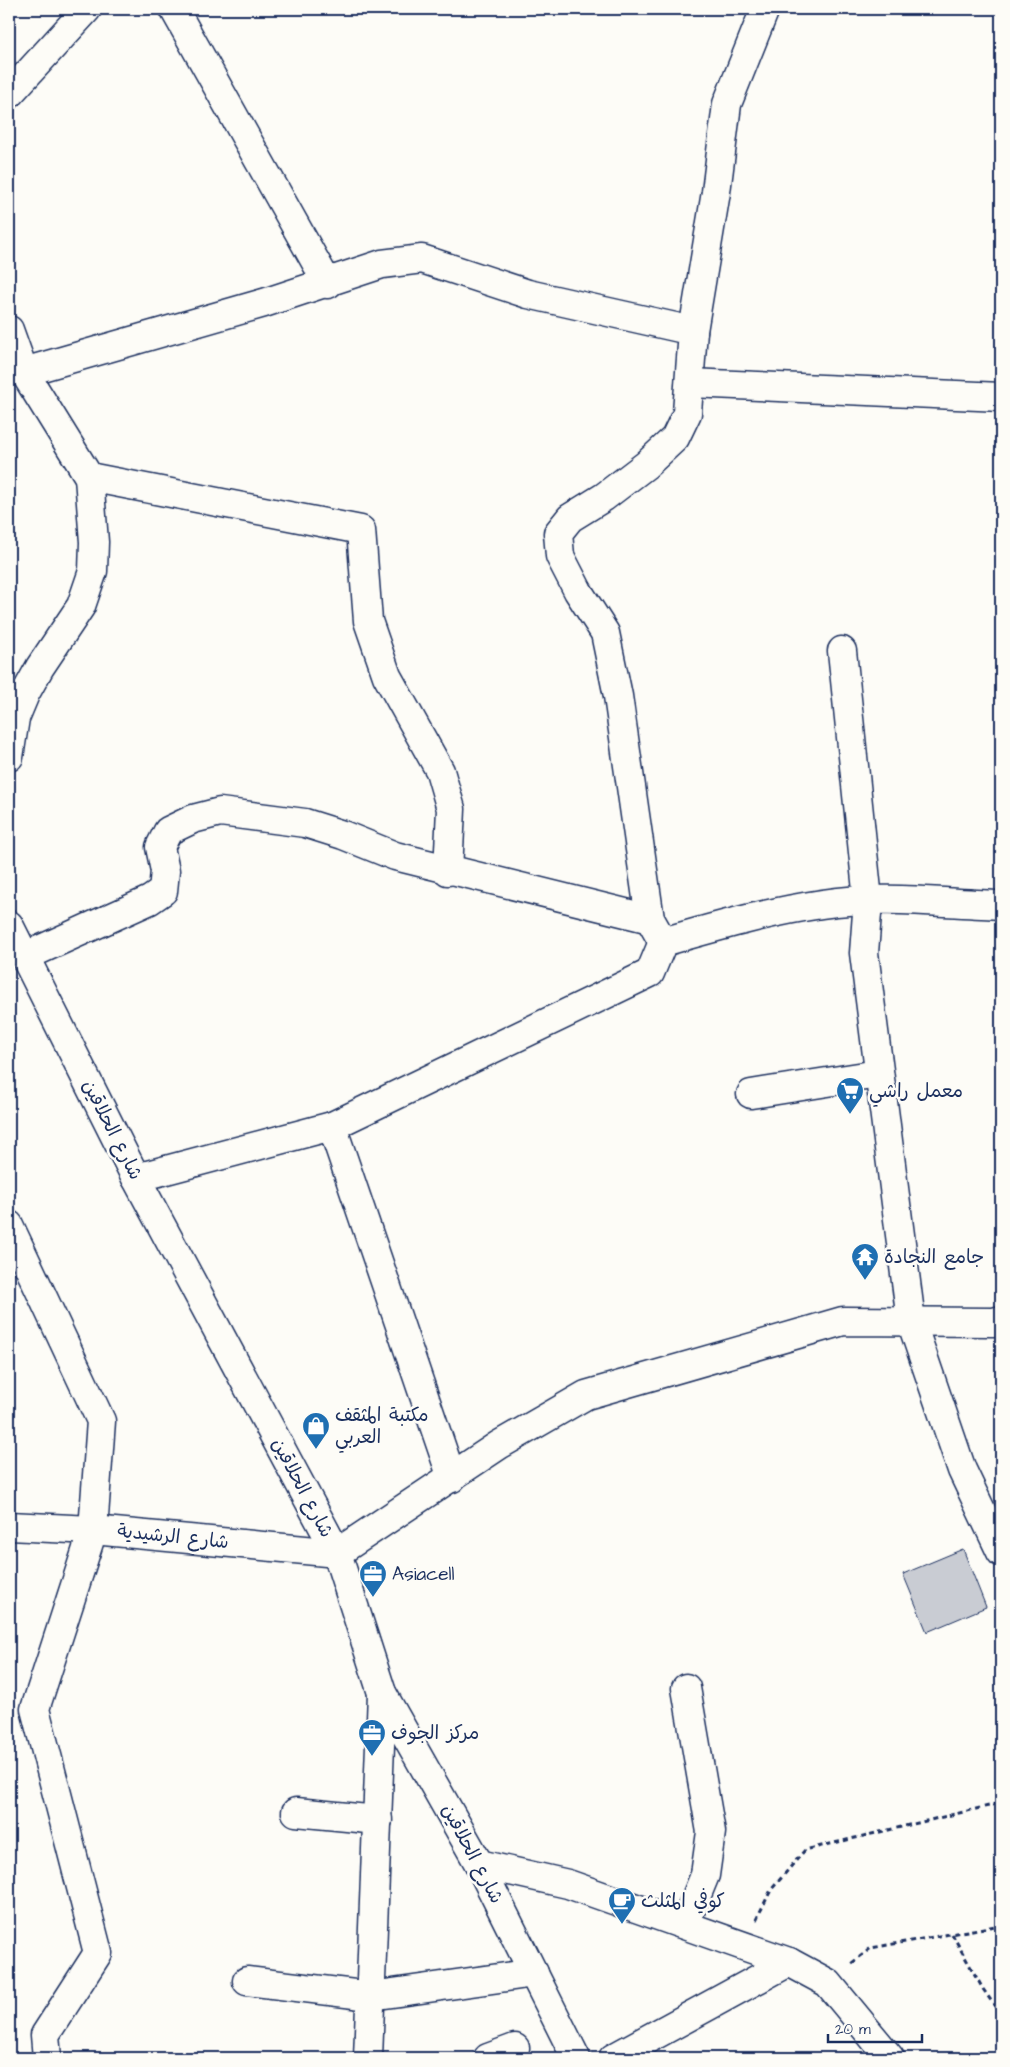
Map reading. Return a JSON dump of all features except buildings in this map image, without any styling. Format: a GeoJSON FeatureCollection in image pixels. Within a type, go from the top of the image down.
{"type":"FeatureCollection","features":[{"type":"Feature","properties":{"kind":"street"},"geometry":{"type":"LineString","coordinates":[[9,94],[87,9]]}},
{"type":"Feature","properties":{"kind":"street"},"geometry":{"type":"LineString","coordinates":[[174,9],[328,284]]}},
{"type":"Feature","properties":{"kind":"street"},"geometry":{"type":"LineString","coordinates":[[136,1178],[332,1126],[650,973],[656,931],[618,696],[605,633],[578,591],[560,556],[558,532],[570,518],[611,492],[646,465],[674,438],[687,413],[693,331],[716,192],[728,104],[765,9]]}},
{"type":"Feature","properties":{"kind":"street"},"geometry":{"type":"LineString","coordinates":[[24,372],[328,284],[382,264],[422,259],[528,294],[693,331]]}},
{"type":"Feature","properties":{"kind":"street"},"geometry":{"type":"LineString","coordinates":[[9,330],[24,372],[89,476],[94,542],[93,571],[81,606],[40,667],[25,694],[15,718],[9,758]]}},
{"type":"Feature","properties":{"kind":"street"},"geometry":{"type":"LineString","coordinates":[[690,383],[1001,397]]}},
{"type":"Feature","properties":{"kind":"street"},"geometry":{"type":"LineString","coordinates":[[89,476],[361,530],[368,621],[387,676],[440,771],[451,808],[448,870]]}},
{"type":"Feature","properties":{"kind":"street"},"geometry":{"type":"LineString","coordinates":[[842,651],[868,900],[864,953],[911,1321],[962,1470],[1001,1552]]}},
{"type":"Feature","properties":{"kind":"street"},"geometry":{"type":"LineString","coordinates":[[26,956],[150,900],[164,891],[165,871],[160,847],[168,831],[193,820],[220,812],[305,822],[343,834],[395,856],[656,931],[740,920],[822,904],[868,900],[1001,904]]}},
{"type":"Feature","properties":{"kind":"street","name":"شارع الحلاقين"},"geometry":{"type":"LineString","coordinates":[[9,925],[136,1178],[337,1553],[382,1692],[479,1864],[576,2058]]}},
{"type":"Feature","properties":{"kind":"street"},"geometry":{"type":"LineString","coordinates":[[751,1094],[878,1074]]}},
{"type":"Feature","properties":{"kind":"street"},"geometry":{"type":"LineString","coordinates":[[332,1126],[452,1478]]}},
{"type":"Feature","properties":{"kind":"street"},"geometry":{"type":"LineString","coordinates":[[9,1225],[101,1421],[93,1530],[35,1709],[98,1953],[45,2035],[47,2058]]}},
{"type":"Feature","properties":{"kind":"street"},"geometry":{"type":"LineString","coordinates":[[337,1553],[499,1445],[586,1395],[843,1321],[994,1322],[1001,1320]]}},
{"type":"Feature","properties":{"kind":"street","name":"شارع الرشيدية"},"geometry":{"type":"LineString","coordinates":[[9,1526],[93,1530],[337,1553]]}},
{"type":"Feature","properties":{"kind":"street"},"geometry":{"type":"LineString","coordinates":[[685,1924],[705,1875],[710,1832],[686,1688]]}},
{"type":"Feature","properties":{"kind":"street"},"geometry":{"type":"LineString","coordinates":[[368,2058],[382,1692]]}},
{"type":"Feature","properties":{"kind":"street"},"geometry":{"type":"LineString","coordinates":[[296,1812],[378,1820]]}},
{"type":"Feature","properties":{"kind":"street"},"geometry":{"type":"LineString","coordinates":[[479,1864],[568,1884],[789,1962],[828,1983],[890,2058]]}},
{"type":"Feature","properties":{"kind":"street"},"geometry":{"type":"LineString","coordinates":[[613,2058],[789,1962]]}},
{"type":"Feature","properties":{"kind":"street"},"geometry":{"type":"LineString","coordinates":[[247,1981],[371,1996],[534,1973]]}},
{"type":"Feature","properties":{"kind":"street"},"geometry":{"type":"LineString","coordinates":[[488,2058],[514,2048]]}},
{"type":"Feature","properties":{"kind":"path"},"geometry":{"type":"LineString","coordinates":[[743,1945],[771,1890],[805,1850],[1001,1804]]}},
{"type":"Feature","properties":{"kind":"path"},"geometry":{"type":"LineString","coordinates":[[828,1983],[870,1948],[1001,1924]]}},
{"type":"Feature","properties":{"kind":"path"},"geometry":{"type":"LineString","coordinates":[[952,1934],[982,1989],[1001,2015]]}},
{"type":"Feature","properties":{"kind":"place","name":"معمل راشي"},"geometry":{"type":"Point","coordinates":[850,1115]}},
{"type":"Feature","properties":{"kind":"place","name":"جامع النجادة"},"geometry":{"type":"Point","coordinates":[865,1281]}},
{"type":"Feature","properties":{"kind":"place","name":"مكتبة المثقف العربي"},"geometry":{"type":"Point","coordinates":[316,1450]}},
{"type":"Feature","properties":{"kind":"place","name":"Asiacell"},"geometry":{"type":"Point","coordinates":[373,1598]}},
{"type":"Feature","properties":{"kind":"place","name":"مركز الجوف"},"geometry":{"type":"Point","coordinates":[372,1757]}},
{"type":"Feature","properties":{"kind":"place","name":"كوفي المثلث"},"geometry":{"type":"Point","coordinates":[622,1925]}}]}
